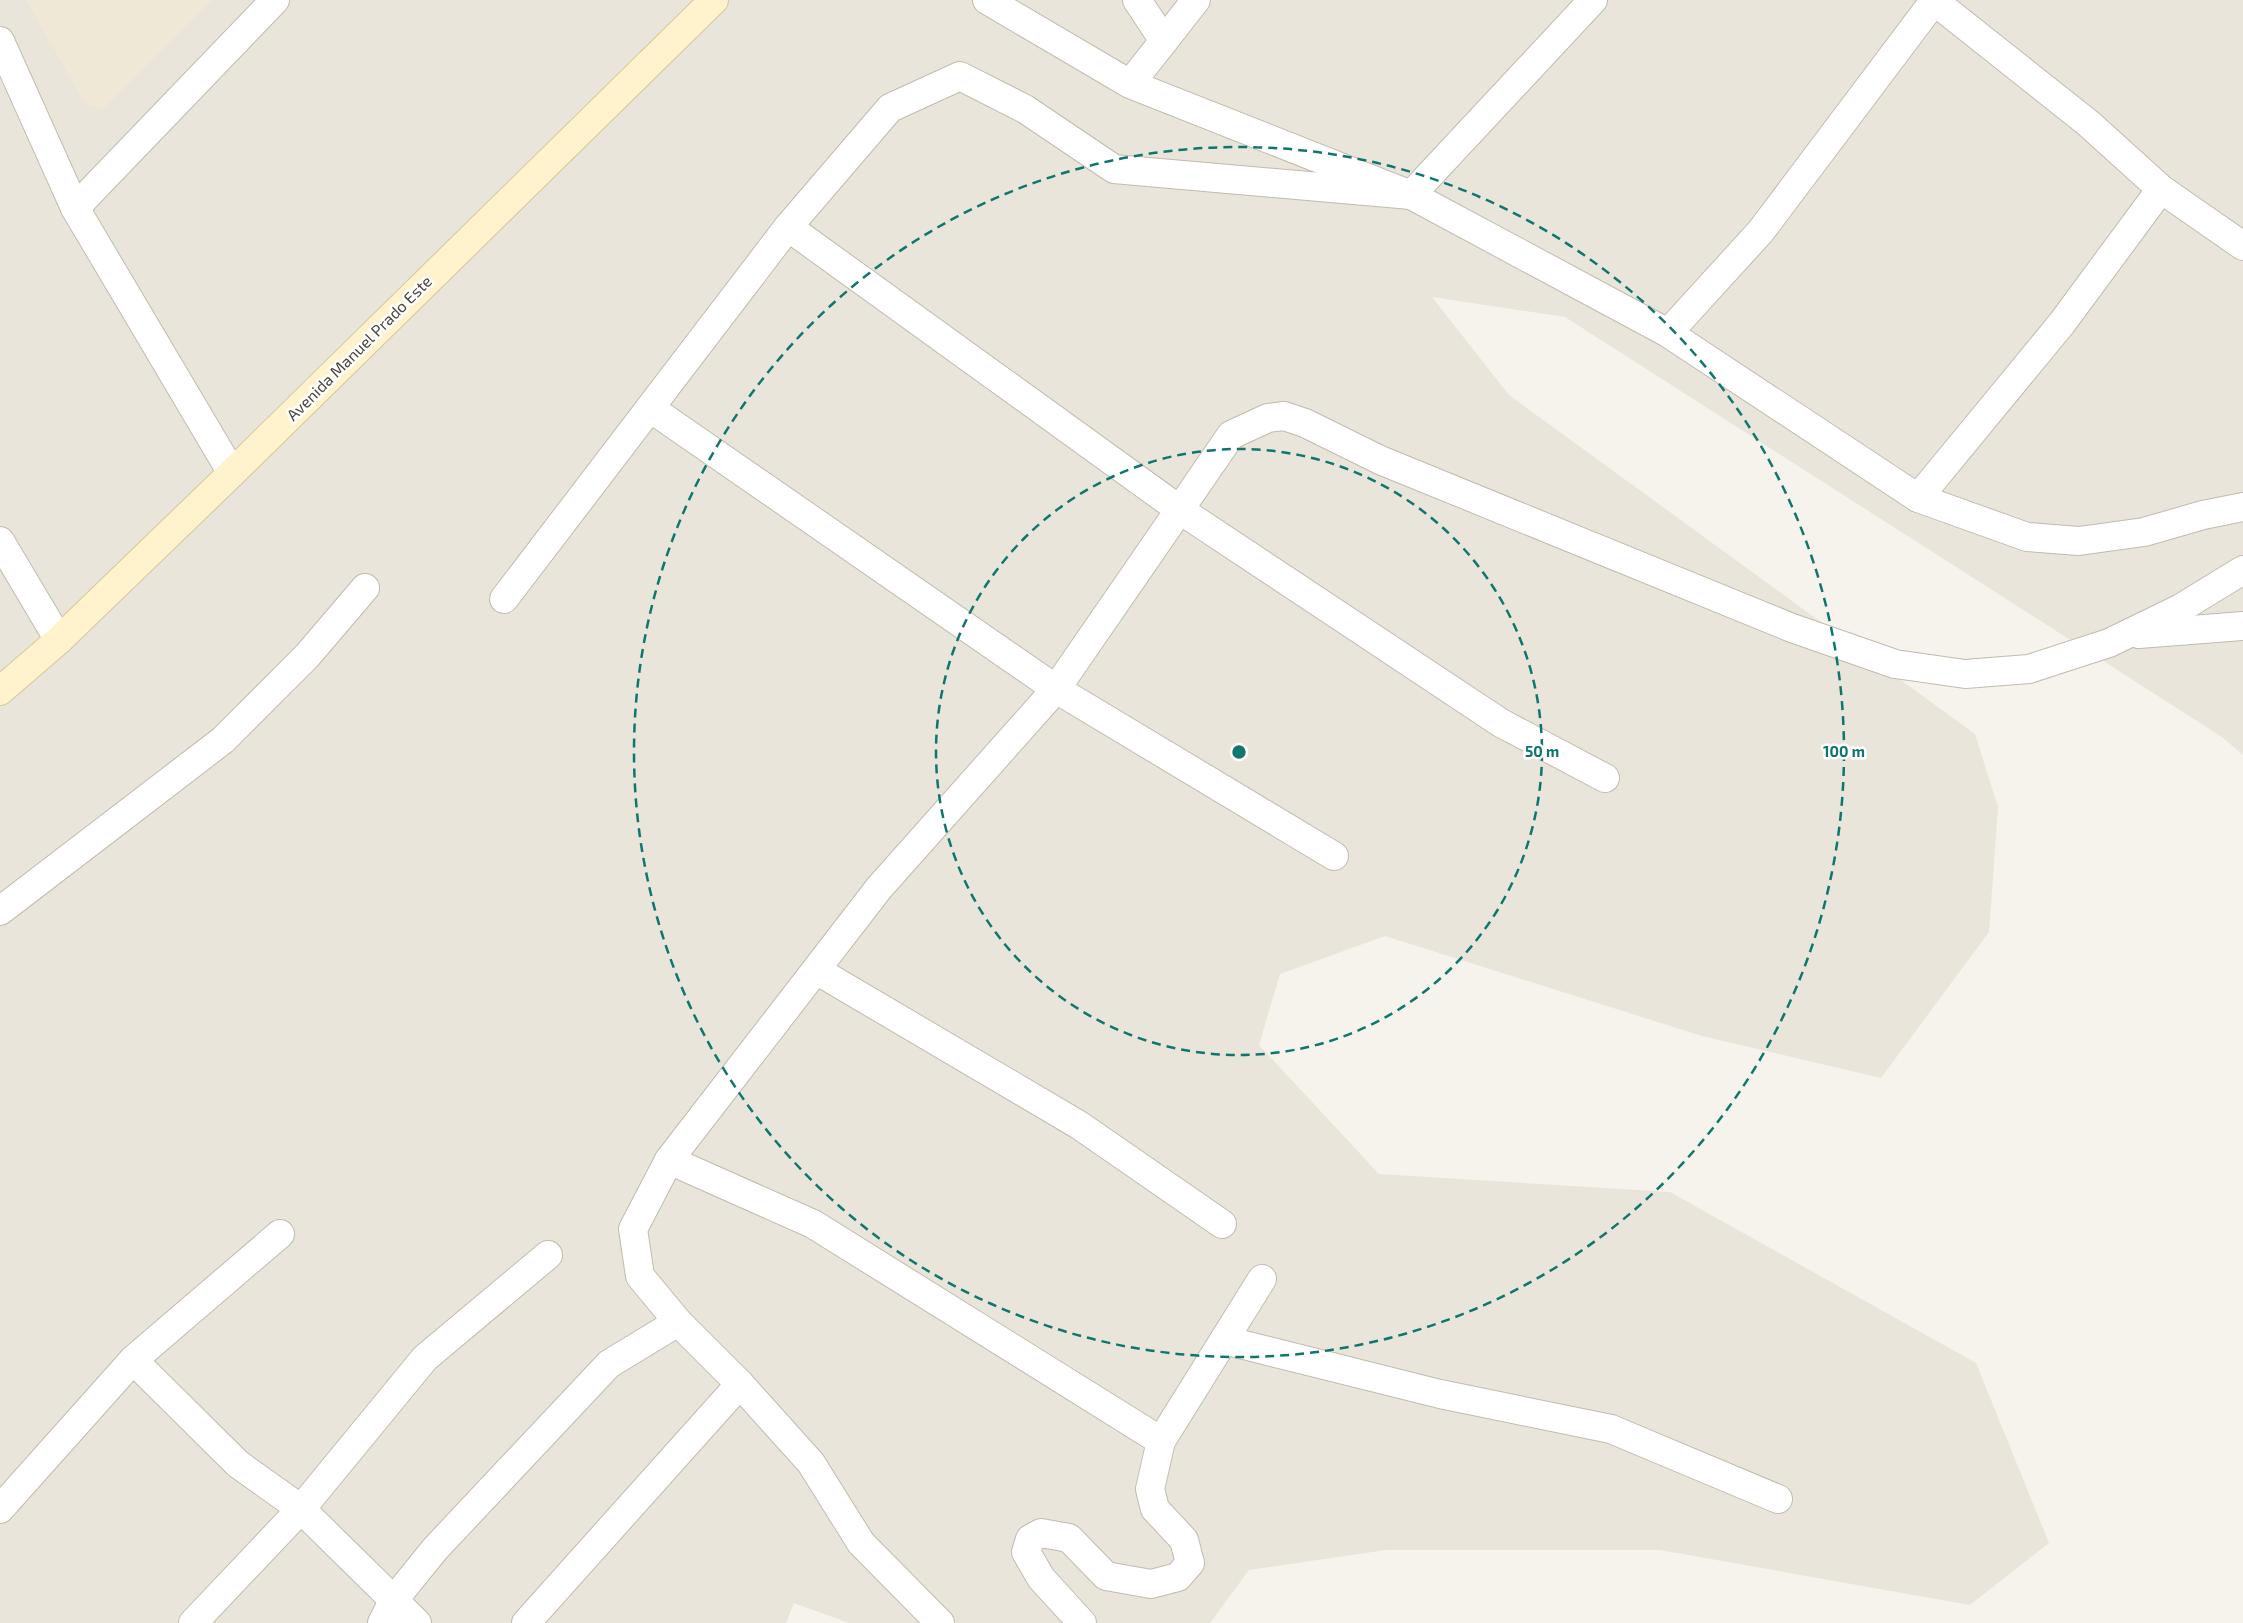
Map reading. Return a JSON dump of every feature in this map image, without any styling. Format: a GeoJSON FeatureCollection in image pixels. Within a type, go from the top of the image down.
{"type":"FeatureCollection","features":[{"type":"Feature","properties":{"kind":"street"},"geometry":{"type":"LineString","coordinates":[[75,208],[276,0]]}},
{"type":"Feature","properties":{"kind":"street","name":"Avenida Manuel Prado Este"},"geometry":{"type":"LineString","coordinates":[[0,692],[59,640],[232,474],[714,0]]}},
{"type":"Feature","properties":{"kind":"street"},"geometry":{"type":"LineString","coordinates":[[987,0],[1130,84],[1412,195],[1668,332],[1918,498],[2027,536],[2079,541],[2144,532],[2202,515],[2243,507]]}},
{"type":"Feature","properties":{"kind":"street"},"geometry":{"type":"LineString","coordinates":[[1137,0],[1164,41]]}},
{"type":"Feature","properties":{"kind":"street"},"geometry":{"type":"LineString","coordinates":[[1130,84],[1196,0]]}},
{"type":"Feature","properties":{"kind":"street"},"geometry":{"type":"LineString","coordinates":[[1412,195],[1592,0]]}},
{"type":"Feature","properties":{"kind":"street"},"geometry":{"type":"LineString","coordinates":[[1668,332],[1761,231],[1934,0],[2088,123],[2161,189],[2243,246]]}},
{"type":"Feature","properties":{"kind":"street"},"geometry":{"type":"LineString","coordinates":[[0,41],[75,208],[232,474]]}},
{"type":"Feature","properties":{"kind":"street"},"geometry":{"type":"LineString","coordinates":[[504,599],[788,227],[890,108],[960,76],[1025,109],[1114,169],[1412,195]]}},
{"type":"Feature","properties":{"kind":"street"},"geometry":{"type":"LineString","coordinates":[[1918,498],[2062,323],[2161,189]]}},
{"type":"Feature","properties":{"kind":"street"},"geometry":{"type":"LineString","coordinates":[[788,227],[1180,510],[1501,723],[1605,778]]}},
{"type":"Feature","properties":{"kind":"street"},"geometry":{"type":"LineString","coordinates":[[650,408],[1056,689],[1334,856]]}},
{"type":"Feature","properties":{"kind":"street"},"geometry":{"type":"LineString","coordinates":[[940,1623],[861,1543],[811,1463],[740,1384],[678,1322],[640,1276],[633,1229],[669,1160],[879,888],[1056,689],[1231,435],[1268,418],[1284,416],[1305,423],[1380,460],[1606,554],[1792,628],[1895,664],[1964,674],[2029,669],[2108,643],[2181,608],[2243,570]]}},
{"type":"Feature","properties":{"kind":"street"},"geometry":{"type":"LineString","coordinates":[[0,541],[59,640]]}},
{"type":"Feature","properties":{"kind":"street"},"geometry":{"type":"LineString","coordinates":[[0,911],[223,740],[307,656],[365,588]]}},
{"type":"Feature","properties":{"kind":"street"},"geometry":{"type":"LineString","coordinates":[[2124,635],[2243,626]]}},
{"type":"Feature","properties":{"kind":"street"},"geometry":{"type":"LineString","coordinates":[[816,970],[1079,1126],[1222,1224]]}},
{"type":"Feature","properties":{"kind":"street"},"geometry":{"type":"LineString","coordinates":[[669,1160],[813,1224],[1162,1441]]}},
{"type":"Feature","properties":{"kind":"street"},"geometry":{"type":"LineString","coordinates":[[0,1509],[132,1360],[280,1234]]}},
{"type":"Feature","properties":{"kind":"street"},"geometry":{"type":"LineString","coordinates":[[193,1623],[301,1509],[425,1358],[548,1255]]}},
{"type":"Feature","properties":{"kind":"street"},"geometry":{"type":"LineString","coordinates":[[1082,1623],[1041,1578],[1026,1552],[1030,1539],[1041,1532],[1069,1538],[1106,1576],[1151,1584],[1178,1577],[1190,1563],[1184,1540],[1155,1509],[1150,1489],[1162,1441],[1262,1279]]}},
{"type":"Feature","properties":{"kind":"street"},"geometry":{"type":"LineString","coordinates":[[387,1612],[435,1549],[609,1364],[678,1322]]}},
{"type":"Feature","properties":{"kind":"street"},"geometry":{"type":"LineString","coordinates":[[1224,1340],[1440,1394],[1611,1429],[1778,1499]]}},
{"type":"Feature","properties":{"kind":"street"},"geometry":{"type":"LineString","coordinates":[[132,1360],[238,1464],[301,1509],[387,1612],[417,1623]]}},
{"type":"Feature","properties":{"kind":"street"},"geometry":{"type":"LineString","coordinates":[[526,1623],[740,1384]]}},
{"type":"Feature","properties":{"kind":"shaded area"},"geometry":{"type":"Polygon","coordinates":[[[0,0],[2243,0],[2243,755],[2222,737],[1565,317],[1432,297],[1509,395],[1975,734],[1998,807],[1989,932],[1881,1078],[1702,1036],[1385,936],[1280,974],[1259,1045],[1379,1174],[1670,1192],[1976,1363],[2049,1543],[1970,1605],[1660,1550],[1386,1550],[1249,1570],[1210,1623],[849,1623],[794,1603],[786,1623],[0,1623],[0,0]]]}},
{"type":"Feature","properties":{"kind":"shaded area"},"geometry":{"type":"Polygon","coordinates":[[[26,0],[212,0],[103,109],[85,104],[26,0]]]}}]}
